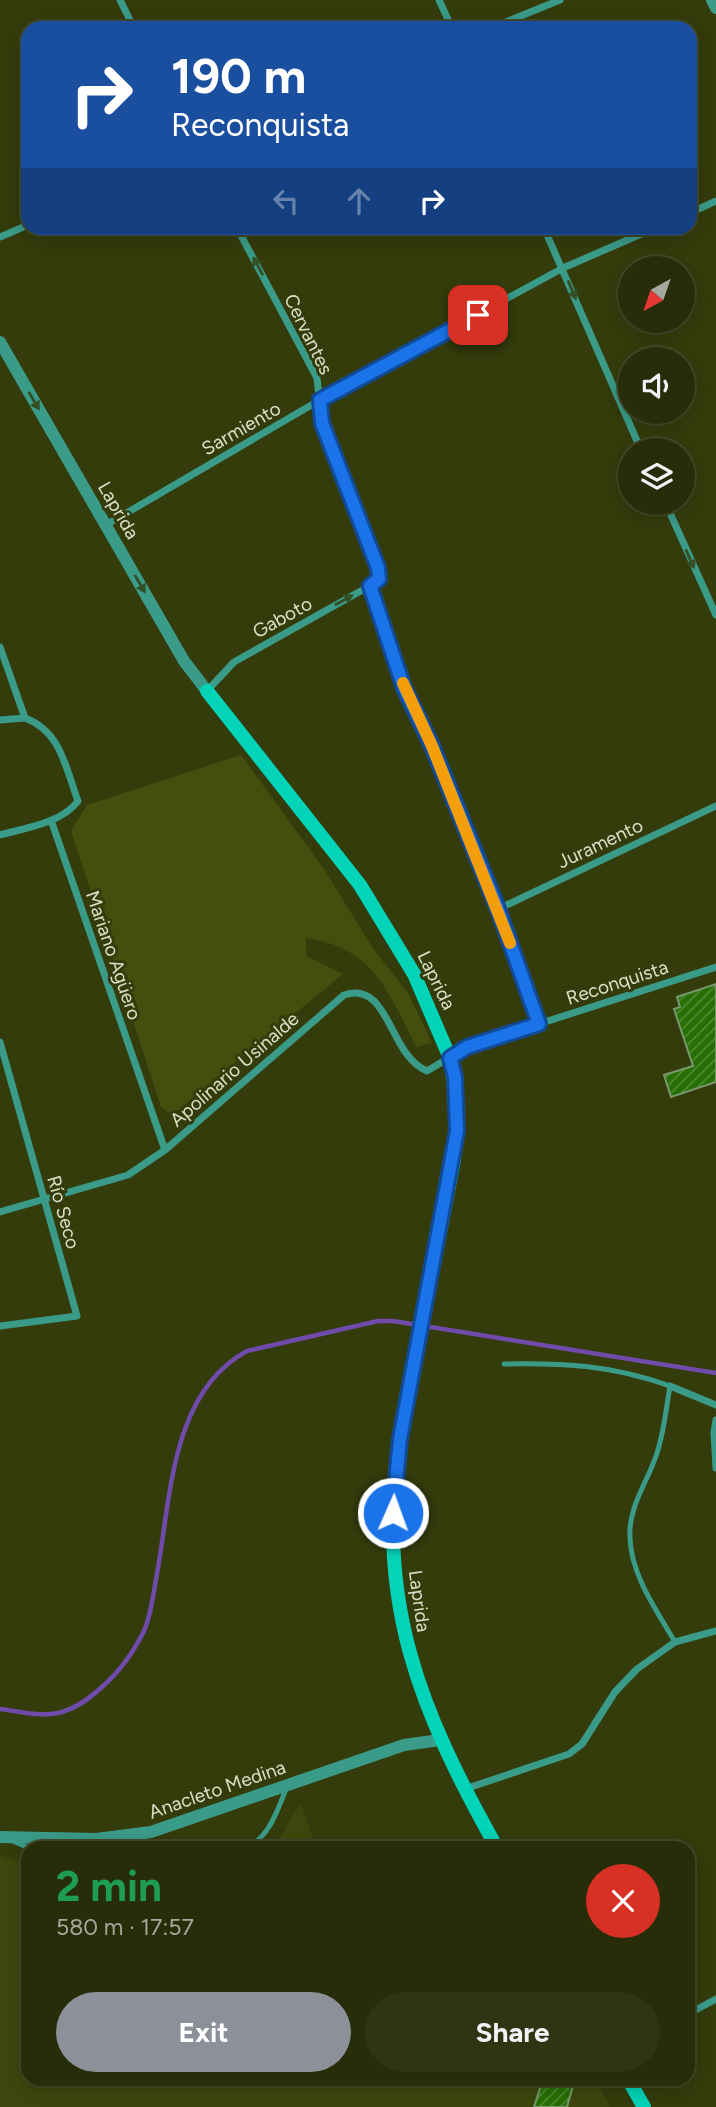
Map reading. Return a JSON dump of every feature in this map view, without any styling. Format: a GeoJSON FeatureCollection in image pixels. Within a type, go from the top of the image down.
{"type":"FeatureCollection","features":[{"type":"Feature","properties":{"kind":"main road","name":"Laprida"},"geometry":{"type":"LineString","coordinates":[[207,691],[360,885],[414,974],[450,1058],[455,1077],[457,1131],[396,1464],[393,1537],[399,1603],[406,1642],[421,1694],[464,1789],[494,1841]]}},
{"type":"Feature","properties":{"kind":"main road"},"geometry":{"type":"LineString","coordinates":[[632,2086],[644,2107]]}},
{"type":"Feature","properties":{"kind":"street"},"geometry":{"type":"LineString","coordinates":[[120,0],[130,21]]}},
{"type":"Feature","properties":{"kind":"street"},"geometry":{"type":"LineString","coordinates":[[439,0],[449,21]]}},
{"type":"Feature","properties":{"kind":"street"},"geometry":{"type":"LineString","coordinates":[[508,21],[560,0]]}},
{"type":"Feature","properties":{"kind":"street"},"geometry":{"type":"LineString","coordinates":[[712,0],[716,8]]}},
{"type":"Feature","properties":{"kind":"street"},"geometry":{"type":"LineString","coordinates":[[697,210],[716,201]]}},
{"type":"Feature","properties":{"kind":"street"},"geometry":{"type":"LineString","coordinates":[[0,237],[21,228]]}},
{"type":"Feature","properties":{"kind":"street","name":"Cervantes"},"geometry":{"type":"LineString","coordinates":[[241,235],[317,378],[322,423],[378,568],[379,579]]}},
{"type":"Feature","properties":{"kind":"street"},"geometry":{"type":"LineString","coordinates":[[547,235],[636,438]]}},
{"type":"Feature","properties":{"kind":"street","name":"Sarmiento"},"geometry":{"type":"LineString","coordinates":[[106,525],[320,400],[563,268],[639,235]]}},
{"type":"Feature","properties":{"kind":"street","name":"Laprida"},"geometry":{"type":"LineString","coordinates":[[0,342],[184,661],[207,691]]}},
{"type":"Feature","properties":{"kind":"street"},"geometry":{"type":"LineString","coordinates":[[671,515],[716,615]]}},
{"type":"Feature","properties":{"kind":"street","name":"Gaboto"},"geometry":{"type":"LineString","coordinates":[[207,691],[234,662],[379,579]]}},
{"type":"Feature","properties":{"kind":"street"},"geometry":{"type":"LineString","coordinates":[[0,647],[25,718]]}},
{"type":"Feature","properties":{"kind":"street"},"geometry":{"type":"LineString","coordinates":[[0,720],[10,717],[25,718],[39,723],[50,733],[78,801],[74,807],[51,820],[0,835]]}},
{"type":"Feature","properties":{"kind":"street","name":"Juramento"},"geometry":{"type":"LineString","coordinates":[[498,909],[716,806]]}},
{"type":"Feature","properties":{"kind":"street","name":"Mariano Agüero"},"geometry":{"type":"LineString","coordinates":[[51,820],[164,1150]]}},
{"type":"Feature","properties":{"kind":"street"},"geometry":{"type":"LineString","coordinates":[[471,843],[539,1024]]}},
{"type":"Feature","properties":{"kind":"street","name":"Reconquista"},"geometry":{"type":"LineString","coordinates":[[450,1058],[467,1047],[716,967]]}},
{"type":"Feature","properties":{"kind":"street","name":"Apolinario Usinalde"},"geometry":{"type":"LineString","coordinates":[[0,1212],[128,1175],[164,1150],[344,995],[355,991],[367,993],[378,1004],[403,1052],[416,1066],[427,1071],[450,1058]]}},
{"type":"Feature","properties":{"kind":"street","name":"Río Seco"},"geometry":{"type":"LineString","coordinates":[[0,1042],[77,1316],[0,1326]]}},
{"type":"Feature","properties":{"kind":"street"},"geometry":{"type":"LineString","coordinates":[[670,1386],[716,1405]]}},
{"type":"Feature","properties":{"kind":"street"},"geometry":{"type":"LineString","coordinates":[[716,1420],[713,1432],[716,1468]]}},
{"type":"Feature","properties":{"kind":"street"},"geometry":{"type":"LineString","coordinates":[[464,1789],[561,1758],[576,1749],[623,1682],[649,1658],[675,1642],[716,1631]]}},
{"type":"Feature","properties":{"kind":"street","name":"Anacleto Medina"},"geometry":{"type":"LineString","coordinates":[[4,1837],[96,1839],[151,1832],[404,1745],[440,1740]]}},
{"type":"Feature","properties":{"kind":"street"},"geometry":{"type":"LineString","coordinates":[[695,2010],[716,1999]]}},
{"type":"Feature","properties":{"kind":"lane"},"geometry":{"type":"LineString","coordinates":[[370,586],[404,688],[432,746],[471,843]]}},
{"type":"Feature","properties":{"kind":"lane"},"geometry":{"type":"LineString","coordinates":[[504,1364],[587,1365],[617,1369],[670,1386],[661,1440],[635,1504],[629,1537],[635,1564],[649,1597],[675,1642]]}},
{"type":"Feature","properties":{"kind":"lane"},"geometry":{"type":"LineString","coordinates":[[257,1841],[268,1830],[287,1786]]}},
{"type":"Feature","properties":{"kind":"lane"},"geometry":{"type":"LineString","coordinates":[[4,1837],[21,1844]]}},
{"type":"Feature","properties":{"kind":"shaded area"},"geometry":{"type":"Polygon","coordinates":[[[241,755],[324,869],[374,950],[408,993],[432,1043],[416,1047],[387,991],[363,962],[348,951],[329,943],[306,938],[306,956],[343,974],[172,1115],[161,1107],[71,831],[87,805],[241,755]]]}},
{"type":"Feature","properties":{"kind":"shaded area"},"geometry":{"type":"Polygon","coordinates":[[[301,1804],[314,1841],[279,1841],[301,1804]]]}},
{"type":"Feature","properties":{"kind":"shaded area"},"geometry":{"type":"Polygon","coordinates":[[[0,1855],[21,1862],[21,2086],[600,2086],[610,2107],[0,2107],[0,1855]]]}},
{"type":"Feature","properties":{"kind":"building"},"geometry":{"type":"Polygon","coordinates":[[[716,984],[716,1082],[671,1097],[664,1075],[693,1066],[674,1009],[680,1007],[677,997],[716,984]]]}},
{"type":"Feature","properties":{"kind":"building"},"geometry":{"type":"Polygon","coordinates":[[[541,2086],[573,2086],[567,2107],[534,2107],[541,2086]]]}},
{"type":"Feature","properties":{"kind":"waterway"},"geometry":{"type":"LineString","coordinates":[[0,1709],[44,1714],[71,1709],[103,1686],[131,1653],[144,1631],[150,1612],[171,1485],[188,1422],[202,1394],[221,1370],[247,1351],[378,1321],[393,1321],[716,1373]]}},
{"type":"Feature","properties":{"kind":"slow traffic"},"geometry":{"type":"LineString","coordinates":[[403,683],[432,746],[510,943]]}},
{"type":"Feature","properties":{"kind":"route"},"geometry":{"type":"LineString","coordinates":[[393,1513],[393,1490],[400,1439],[457,1131],[455,1077],[450,1058],[467,1047],[539,1024],[498,909],[432,746],[404,688],[370,586],[379,579],[378,568],[322,423],[320,400],[478,315]]}}]}
